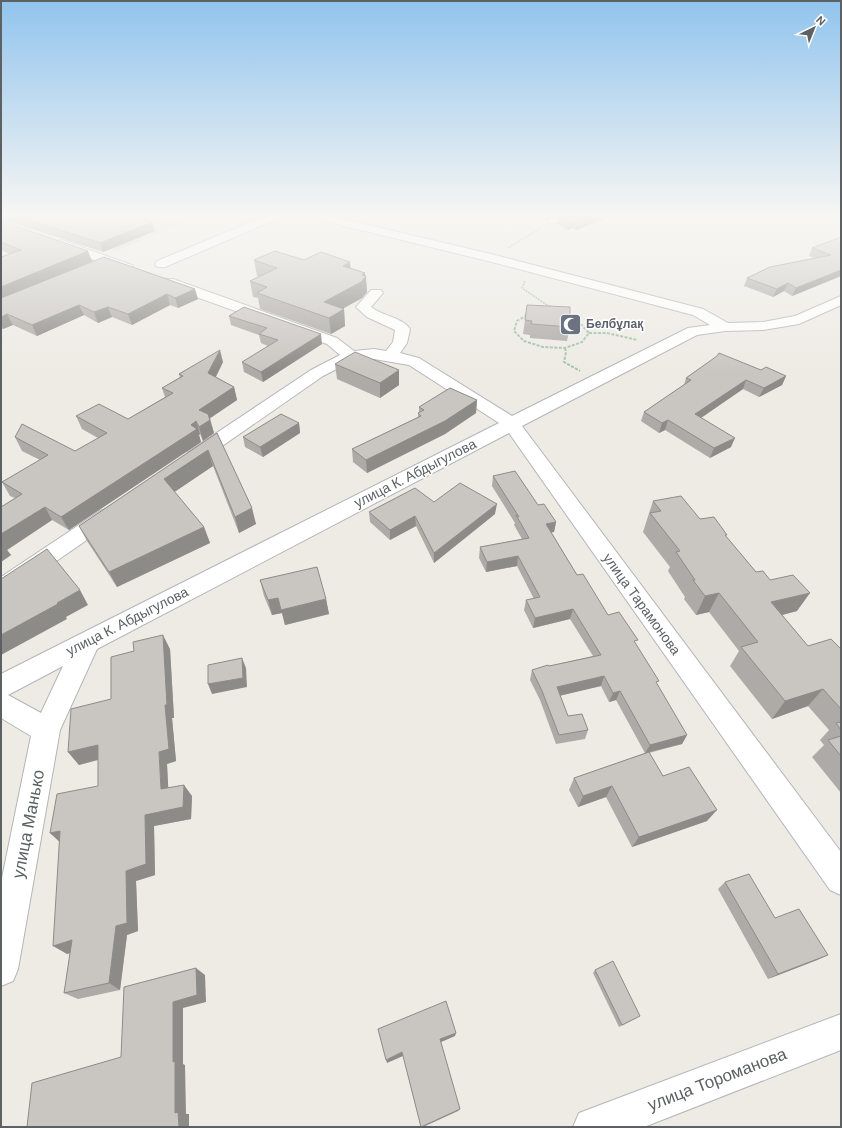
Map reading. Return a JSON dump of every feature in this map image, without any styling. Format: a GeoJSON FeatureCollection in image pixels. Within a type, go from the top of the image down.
{"type":"FeatureCollection","features":[{"type":"Feature","properties":{"kind":"street"},"geometry":{"type":"LineString","coordinates":[[126,267],[138,271]]}},
{"type":"Feature","properties":{"kind":"street"},"geometry":{"type":"LineString","coordinates":[[525,267],[698,312],[725,327]]}},
{"type":"Feature","properties":{"kind":"street"},"geometry":{"type":"LineString","coordinates":[[152,276],[332,341],[351,356]]}},
{"type":"Feature","properties":{"kind":"street"},"geometry":{"type":"LineString","coordinates":[[179,467],[338,361],[351,356],[374,354],[390,356],[400,343],[403,330],[396,324],[373,315],[363,307],[376,293]]}},
{"type":"Feature","properties":{"kind":"street","name":"улица К. Абдыгулова"},"geometry":{"type":"LineString","coordinates":[[1,686],[693,331],[725,327],[763,326],[799,320],[841,300]]}},
{"type":"Feature","properties":{"kind":"street"},"geometry":{"type":"LineString","coordinates":[[637,340],[658,349]]}},
{"type":"Feature","properties":{"kind":"street","name":"улица Тарамонова"},"geometry":{"type":"LineString","coordinates":[[390,356],[414,361],[512,424],[841,879]]}},
{"type":"Feature","properties":{"kind":"street"},"geometry":{"type":"LineString","coordinates":[[1,588],[120,508]]}},
{"type":"Feature","properties":{"kind":"street","name":"улица Манько"},"geometry":{"type":"LineString","coordinates":[[1,969],[46,730],[88,641]]}},
{"type":"Feature","properties":{"kind":"street"},"geometry":{"type":"LineString","coordinates":[[1,704],[46,730]]}},
{"type":"Feature","properties":{"kind":"street","name":"улица Тороманова"},"geometry":{"type":"LineString","coordinates":[[593,1127],[841,1032]]}},
{"type":"Feature","properties":{"kind":"path"},"geometry":{"type":"LineString","coordinates":[[535,269],[528,274],[522,288],[552,308]]}},
{"type":"Feature","properties":{"kind":"path"},"geometry":{"type":"LineString","coordinates":[[558,310],[584,323],[589,333]]}},
{"type":"Feature","properties":{"kind":"path"},"geometry":{"type":"LineString","coordinates":[[568,316],[548,312],[529,314],[517,321],[514,331],[524,341],[543,347],[565,348],[582,342],[589,333]]}},
{"type":"Feature","properties":{"kind":"path"},"geometry":{"type":"LineString","coordinates":[[589,333],[608,333],[637,340]]}},
{"type":"Feature","properties":{"kind":"path"},"geometry":{"type":"LineString","coordinates":[[565,348],[566,352],[564,362],[598,379]]}},
{"type":"Feature","properties":{"kind":"building"},"geometry":{"type":"Polygon","coordinates":[[[1,267],[50,267],[1,287],[1,267]]]}},
{"type":"Feature","properties":{"kind":"building"},"geometry":{"type":"Polygon","coordinates":[[[80,267],[131,267],[195,289],[175,298],[167,294],[128,314],[108,307],[94,312],[79,305],[32,325],[7,314],[1,317],[1,298],[80,267]]]}},
{"type":"Feature","properties":{"kind":"building"},"geometry":{"type":"Polygon","coordinates":[[[273,267],[345,267],[365,273],[362,275],[366,276],[361,282],[324,302],[344,309],[329,318],[257,293],[267,287],[250,281],[277,268],[273,267]]]}},
{"type":"Feature","properties":{"kind":"building"},"geometry":{"type":"Polygon","coordinates":[[[770,267],[841,267],[841,270],[796,288],[788,283],[777,289],[747,278],[770,267]]]}},
{"type":"Feature","properties":{"kind":"building"},"geometry":{"type":"Polygon","coordinates":[[[527,305],[570,307],[570,327],[531,324],[532,321],[525,320],[527,305]]]}},
{"type":"Feature","properties":{"kind":"building"},"geometry":{"type":"Polygon","coordinates":[[[244,307],[321,334],[261,372],[242,362],[278,340],[259,334],[267,328],[229,316],[244,307]]]}},
{"type":"Feature","properties":{"kind":"building"},"geometry":{"type":"Polygon","coordinates":[[[220,350],[208,373],[234,387],[199,410],[208,414],[210,420],[199,427],[196,421],[191,425],[197,429],[61,517],[45,507],[1,534],[1,507],[22,494],[2,482],[48,455],[15,437],[22,424],[75,451],[107,433],[76,416],[99,404],[128,419],[173,393],[162,388],[183,376],[179,374],[220,350]]]}},
{"type":"Feature","properties":{"kind":"building"},"geometry":{"type":"Polygon","coordinates":[[[355,352],[399,370],[380,383],[335,364],[355,352]]]}},
{"type":"Feature","properties":{"kind":"building"},"geometry":{"type":"Polygon","coordinates":[[[719,353],[761,370],[766,367],[786,376],[764,388],[746,380],[695,414],[735,438],[714,448],[668,420],[662,423],[644,412],[691,380],[686,378],[719,353]]]}},
{"type":"Feature","properties":{"kind":"building"},"geometry":{"type":"Polygon","coordinates":[[[450,388],[477,400],[445,421],[366,460],[352,449],[421,416],[418,413],[424,410],[419,407],[450,388]]]}},
{"type":"Feature","properties":{"kind":"building"},"geometry":{"type":"Polygon","coordinates":[[[281,414],[299,423],[260,447],[243,437],[281,414]]]}},
{"type":"Feature","properties":{"kind":"building"},"geometry":{"type":"Polygon","coordinates":[[[217,433],[252,508],[235,517],[208,450],[164,479],[204,527],[109,572],[79,526],[217,433]]]}},
{"type":"Feature","properties":{"kind":"building"},"geometry":{"type":"Polygon","coordinates":[[[515,471],[538,505],[544,504],[556,522],[546,524],[577,575],[583,574],[608,615],[619,612],[638,640],[634,641],[659,681],[656,682],[687,735],[650,745],[620,691],[613,693],[604,676],[557,687],[568,716],[582,714],[588,730],[559,735],[532,670],[548,665],[601,655],[573,609],[535,618],[526,600],[540,597],[518,556],[487,562],[480,547],[529,538],[516,515],[519,517],[493,476],[515,471]]]}},
{"type":"Feature","properties":{"kind":"building"},"geometry":{"type":"Polygon","coordinates":[[[460,483],[497,504],[434,553],[415,516],[390,530],[369,512],[415,488],[434,502],[460,483]]]}},
{"type":"Feature","properties":{"kind":"building"},"geometry":{"type":"Polygon","coordinates":[[[681,496],[700,519],[714,517],[727,535],[725,535],[756,572],[763,571],[770,580],[793,575],[810,593],[771,602],[808,646],[831,639],[841,649],[841,709],[823,689],[785,701],[741,647],[758,642],[719,593],[705,596],[693,580],[695,580],[676,552],[680,551],[650,513],[661,511],[653,501],[681,496]]]}},
{"type":"Feature","properties":{"kind":"building"},"geometry":{"type":"Polygon","coordinates":[[[47,549],[80,590],[57,603],[58,604],[1,635],[1,579],[47,549]]]}},
{"type":"Feature","properties":{"kind":"building"},"geometry":{"type":"Polygon","coordinates":[[[317,567],[326,599],[281,610],[278,598],[268,600],[260,580],[317,567]]]}},
{"type":"Feature","properties":{"kind":"building"},"geometry":{"type":"Polygon","coordinates":[[[163,635],[167,705],[165,705],[169,749],[159,752],[161,789],[184,785],[183,807],[145,815],[146,864],[126,871],[127,923],[116,926],[109,983],[64,993],[72,940],[53,946],[60,831],[50,833],[57,794],[98,786],[98,745],[68,752],[71,709],[111,699],[111,657],[134,651],[133,642],[163,635]]]}},
{"type":"Feature","properties":{"kind":"building"},"geometry":{"type":"Polygon","coordinates":[[[242,658],[243,678],[208,684],[208,665],[242,658]]]}},
{"type":"Feature","properties":{"kind":"building"},"geometry":{"type":"Polygon","coordinates":[[[841,722],[841,730],[836,723],[841,722]]]}},
{"type":"Feature","properties":{"kind":"building"},"geometry":{"type":"Polygon","coordinates":[[[841,736],[841,756],[828,740],[841,736]]]}},
{"type":"Feature","properties":{"kind":"building"},"geometry":{"type":"Polygon","coordinates":[[[649,752],[663,776],[689,767],[717,810],[639,837],[612,786],[583,796],[574,778],[649,752]]]}},
{"type":"Feature","properties":{"kind":"building"},"geometry":{"type":"Polygon","coordinates":[[[749,874],[775,918],[799,909],[828,955],[778,974],[725,882],[749,874]]]}},
{"type":"Feature","properties":{"kind":"building"},"geometry":{"type":"Polygon","coordinates":[[[613,961],[640,1016],[622,1025],[595,970],[613,961]]]}},
{"type":"Feature","properties":{"kind":"building"},"geometry":{"type":"Polygon","coordinates":[[[196,968],[197,995],[173,1002],[175,1113],[178,1112],[179,1127],[27,1127],[32,1083],[121,1057],[124,987],[196,968]]]}},
{"type":"Feature","properties":{"kind":"building"},"geometry":{"type":"Polygon","coordinates":[[[446,1001],[456,1033],[440,1039],[460,1109],[421,1127],[402,1052],[386,1060],[378,1029],[446,1001]]]}},
{"type":"Feature","properties":{"kind":"place","name":"Белбұлақ"},"geometry":{"type":"Point","coordinates":[571,324]}}]}
